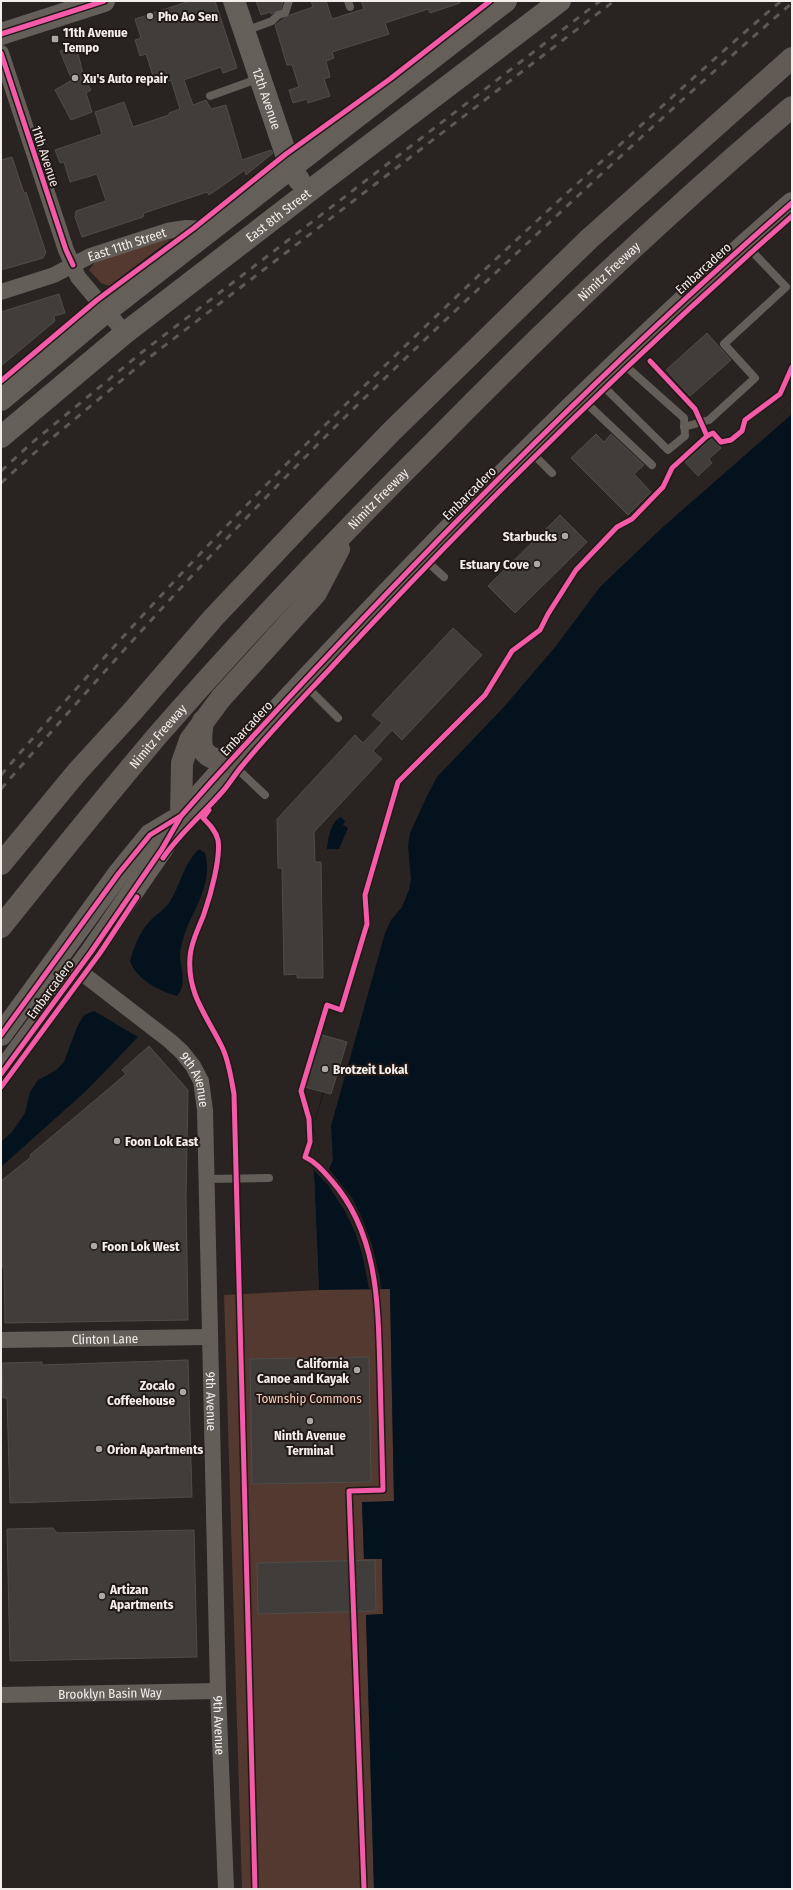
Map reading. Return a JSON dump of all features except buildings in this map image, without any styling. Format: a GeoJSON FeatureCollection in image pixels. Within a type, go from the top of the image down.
{"type":"FeatureCollection","features":[{"type":"Feature","properties":{"kind":"highway"},"geometry":{"type":"LineString","coordinates":[[1,864],[77,772],[132,712],[214,617],[308,517],[489,335],[584,244],[696,142],[792,58]]}},
{"type":"Feature","properties":{"kind":"highway","name":"Nimitz Freeway"},"geometry":{"type":"LineString","coordinates":[[1,927],[158,736],[354,521],[483,392],[609,271],[716,171],[792,107]]}},
{"type":"Feature","properties":{"kind":"highway"},"geometry":{"type":"LineString","coordinates":[[181,816],[182,763],[190,740],[203,720],[316,593],[354,521]]}},
{"type":"Feature","properties":{"kind":"highway"},"geometry":{"type":"LineString","coordinates":[[203,720],[200,742],[203,750],[208,756],[230,762]]}},
{"type":"Feature","properties":{"kind":"main road","name":"12th Avenue"},"geometry":{"type":"LineString","coordinates":[[234,1],[291,169],[308,192]]}},
{"type":"Feature","properties":{"kind":"main road"},"geometry":{"type":"LineString","coordinates":[[1,400],[107,311],[506,1]]}},
{"type":"Feature","properties":{"kind":"main road","name":"East 8th Street"},"geometry":{"type":"LineString","coordinates":[[1,437],[125,333],[560,1]]}},
{"type":"Feature","properties":{"kind":"main road"},"geometry":{"type":"LineString","coordinates":[[1,34],[96,2]]}},
{"type":"Feature","properties":{"kind":"main road","name":"Embarcadero"},"geometry":{"type":"LineString","coordinates":[[1,1074],[78,970],[162,849],[181,816],[230,762],[421,556],[581,398],[745,244],[792,203]]}},
{"type":"Feature","properties":{"kind":"main road","name":"Embarcadero"},"geometry":{"type":"LineString","coordinates":[[1,1035],[119,873],[150,835],[181,816]]}},
{"type":"Feature","properties":{"kind":"street","name":"11th Avenue"},"geometry":{"type":"LineString","coordinates":[[1,53],[66,250],[78,277],[125,333]]}},
{"type":"Feature","properties":{"kind":"street","name":"East 11th Street"},"geometry":{"type":"LineString","coordinates":[[1,292],[54,275],[90,256],[166,231],[186,228],[212,229]]}},
{"type":"Feature","properties":{"kind":"street","name":"9th Avenue"},"geometry":{"type":"LineString","coordinates":[[78,970],[170,1041],[193,1066],[201,1081],[205,1110],[218,1691],[226,1889]]}},
{"type":"Feature","properties":{"kind":"street","name":"Clinton Lane"},"geometry":{"type":"LineString","coordinates":[[1,1340],[209,1337]]}},
{"type":"Feature","properties":{"kind":"street","name":"Brooklyn Basin Way"},"geometry":{"type":"LineString","coordinates":[[1,1695],[218,1691]]}},
{"type":"Feature","properties":{"kind":"lane"},"geometry":{"type":"LineString","coordinates":[[244,31],[272,22],[278,15],[285,13],[289,1]]}},
{"type":"Feature","properties":{"kind":"lane"},"geometry":{"type":"LineString","coordinates":[[210,96],[261,78]]}},
{"type":"Feature","properties":{"kind":"lane"},"geometry":{"type":"LineString","coordinates":[[684,427],[709,420],[755,378],[724,344],[786,287],[745,244]]}},
{"type":"Feature","properties":{"kind":"lane"},"geometry":{"type":"LineString","coordinates":[[598,382],[668,450],[685,436],[684,418],[620,361]]}},
{"type":"Feature","properties":{"kind":"lane"},"geometry":{"type":"LineString","coordinates":[[581,398],[652,465]]}},
{"type":"Feature","properties":{"kind":"lane"},"geometry":{"type":"LineString","coordinates":[[528,450],[552,473]]}},
{"type":"Feature","properties":{"kind":"lane"},"geometry":{"type":"LineString","coordinates":[[421,556],[444,577]]}},
{"type":"Feature","properties":{"kind":"lane"},"geometry":{"type":"LineString","coordinates":[[303,683],[338,718]]}},
{"type":"Feature","properties":{"kind":"lane"},"geometry":{"type":"LineString","coordinates":[[230,762],[265,795]]}},
{"type":"Feature","properties":{"kind":"lane"},"geometry":{"type":"LineString","coordinates":[[206,1179],[269,1178]]}},
{"type":"Feature","properties":{"kind":"green space"},"geometry":{"type":"Polygon","coordinates":[[[166,237],[171,239],[109,286],[101,283],[89,270],[96,261],[166,237]]]}},
{"type":"Feature","properties":{"kind":"green space","name":"Township Commons"},"geometry":{"type":"Polygon","coordinates":[[[314,1178],[390,1289],[394,1502],[362,1502],[364,1559],[382,1559],[383,1614],[366,1615],[374,1889],[242,1889],[224,1295],[319,1290],[314,1178]]]}},
{"type":"Feature","properties":{"kind":"water"},"geometry":{"type":"Polygon","coordinates":[[[792,401],[792,1889],[374,1889],[366,1615],[383,1614],[382,1559],[364,1559],[362,1502],[394,1501],[390,1289],[319,1290],[313,1153],[320,1152],[313,1126],[371,934],[387,902],[412,804],[532,658],[640,537],[792,401]]]}},
{"type":"Feature","properties":{"kind":"water"},"geometry":{"type":"Polygon","coordinates":[[[341,817],[345,821],[343,825],[348,828],[339,849],[327,849],[332,826],[341,817]]]}},
{"type":"Feature","properties":{"kind":"water"},"geometry":{"type":"Polygon","coordinates":[[[199,849],[205,853],[207,876],[201,897],[183,939],[180,960],[183,981],[177,996],[163,991],[143,979],[137,973],[130,961],[135,945],[145,926],[169,903],[185,869],[193,855],[199,849]]]}},
{"type":"Feature","properties":{"kind":"water"},"geometry":{"type":"Polygon","coordinates":[[[94,1011],[138,1037],[86,1091],[1,1167],[1,1142],[12,1132],[25,1113],[30,1092],[38,1080],[55,1071],[64,1062],[77,1027],[84,1015],[94,1011]]]}},
{"type":"Feature","properties":{"kind":"pier"},"geometry":{"type":"Polygon","coordinates":[[[792,401],[792,414],[663,527],[600,587],[556,646],[503,708],[437,777],[426,798],[410,833],[408,846],[411,879],[409,890],[402,907],[391,920],[385,933],[331,1126],[333,1160],[329,1169],[352,1198],[361,1216],[372,1245],[380,1279],[381,1289],[369,1289],[363,1257],[355,1232],[345,1211],[328,1185],[313,1169],[313,1153],[320,1152],[313,1126],[324,1092],[331,1094],[346,1043],[337,1040],[369,933],[388,898],[386,897],[392,872],[396,835],[399,828],[397,827],[427,767],[512,673],[530,656],[578,588],[792,401]]]}},
{"type":"Feature","properties":{"kind":"railway"},"geometry":{"type":"LineString","coordinates":[[1,471],[34,441],[141,353],[600,1]]}},
{"type":"Feature","properties":{"kind":"railway"},"geometry":{"type":"LineString","coordinates":[[1,483],[40,448],[146,360],[614,1]]}},
{"type":"Feature","properties":{"kind":"railway"},"geometry":{"type":"LineString","coordinates":[[1,775],[70,695],[141,617],[213,540],[361,389],[513,243],[709,64],[781,1]]}},
{"type":"Feature","properties":{"kind":"railway"},"geometry":{"type":"LineString","coordinates":[[1,789],[158,613],[320,442],[426,338],[598,177],[694,89],[792,3]]}},
{"type":"Feature","properties":{"kind":"cycle path"},"geometry":{"type":"LineString","coordinates":[[1,34],[104,1]]}},
{"type":"Feature","properties":{"kind":"cycle path"},"geometry":{"type":"LineString","coordinates":[[1,381],[97,300],[194,228],[286,154],[390,79],[490,1]]}},
{"type":"Feature","properties":{"kind":"cycle path"},"geometry":{"type":"LineString","coordinates":[[1,53],[66,250],[73,265]]}},
{"type":"Feature","properties":{"kind":"cycle path"},"geometry":{"type":"LineString","coordinates":[[1,1074],[91,952],[162,849],[181,816],[212,781],[351,631],[566,412],[715,271],[792,203]]}},
{"type":"Feature","properties":{"kind":"cycle path"},"geometry":{"type":"LineString","coordinates":[[163,858],[184,832],[223,791],[239,769],[273,730],[382,612],[496,495],[612,381],[731,270],[792,216]]}},
{"type":"Feature","properties":{"kind":"cycle path"},"geometry":{"type":"LineString","coordinates":[[650,361],[695,409],[707,436]]}},
{"type":"Feature","properties":{"kind":"cycle path"},"geometry":{"type":"LineString","coordinates":[[364,1889],[349,1491],[383,1490],[378,1323],[373,1273],[367,1248],[359,1225],[347,1202],[332,1181],[316,1164],[305,1157],[310,1142],[309,1119],[301,1091],[327,1005],[341,1010],[367,924],[365,895],[398,782],[485,695],[512,651],[540,630],[548,614],[576,570],[617,527],[632,519],[663,487],[672,468],[707,436],[713,433],[721,442],[731,440],[742,431],[745,420],[780,394],[792,367]]}},
{"type":"Feature","properties":{"kind":"cycle path"},"geometry":{"type":"LineString","coordinates":[[209,810],[203,818],[216,834],[219,848],[218,857],[209,898],[192,946],[190,970],[195,994],[199,1004],[222,1047],[226,1058],[230,1070],[234,1094],[255,1889]]}},
{"type":"Feature","properties":{"kind":"cycle path"},"geometry":{"type":"LineString","coordinates":[[1,1035],[119,873],[150,835],[179,817]]}},
{"type":"Feature","properties":{"kind":"cycle path"},"geometry":{"type":"LineString","coordinates":[[1,1087],[100,953],[137,897]]}},
{"type":"Feature","properties":{"kind":"place","name":"Pho Ao Sen"},"geometry":{"type":"Point","coordinates":[150,16]}},
{"type":"Feature","properties":{"kind":"place","name":"11th Avenue Tempo"},"geometry":{"type":"Point","coordinates":[55,39]}},
{"type":"Feature","properties":{"kind":"place","name":"Xu's Auto repair"},"geometry":{"type":"Point","coordinates":[75,78]}},
{"type":"Feature","properties":{"kind":"place","name":"Starbucks"},"geometry":{"type":"Point","coordinates":[565,536]}},
{"type":"Feature","properties":{"kind":"place","name":"Estuary Cove"},"geometry":{"type":"Point","coordinates":[537,564]}},
{"type":"Feature","properties":{"kind":"place","name":"Brotzeit Lokal"},"geometry":{"type":"Point","coordinates":[325,1069]}},
{"type":"Feature","properties":{"kind":"place","name":"Foon Lok East"},"geometry":{"type":"Point","coordinates":[117,1141]}},
{"type":"Feature","properties":{"kind":"place","name":"Foon Lok West"},"geometry":{"type":"Point","coordinates":[94,1246]}},
{"type":"Feature","properties":{"kind":"place","name":"California Canoe and Kayak"},"geometry":{"type":"Point","coordinates":[357,1370]}},
{"type":"Feature","properties":{"kind":"place","name":"Zocalo Coffeehouse"},"geometry":{"type":"Point","coordinates":[183,1392]}},
{"type":"Feature","properties":{"kind":"place","name":"Ninth Avenue Terminal"},"geometry":{"type":"Point","coordinates":[310,1421]}},
{"type":"Feature","properties":{"kind":"place","name":"Orion Apartments"},"geometry":{"type":"Point","coordinates":[99,1449]}},
{"type":"Feature","properties":{"kind":"place","name":"Artizan Apartments"},"geometry":{"type":"Point","coordinates":[102,1596]}}]}
